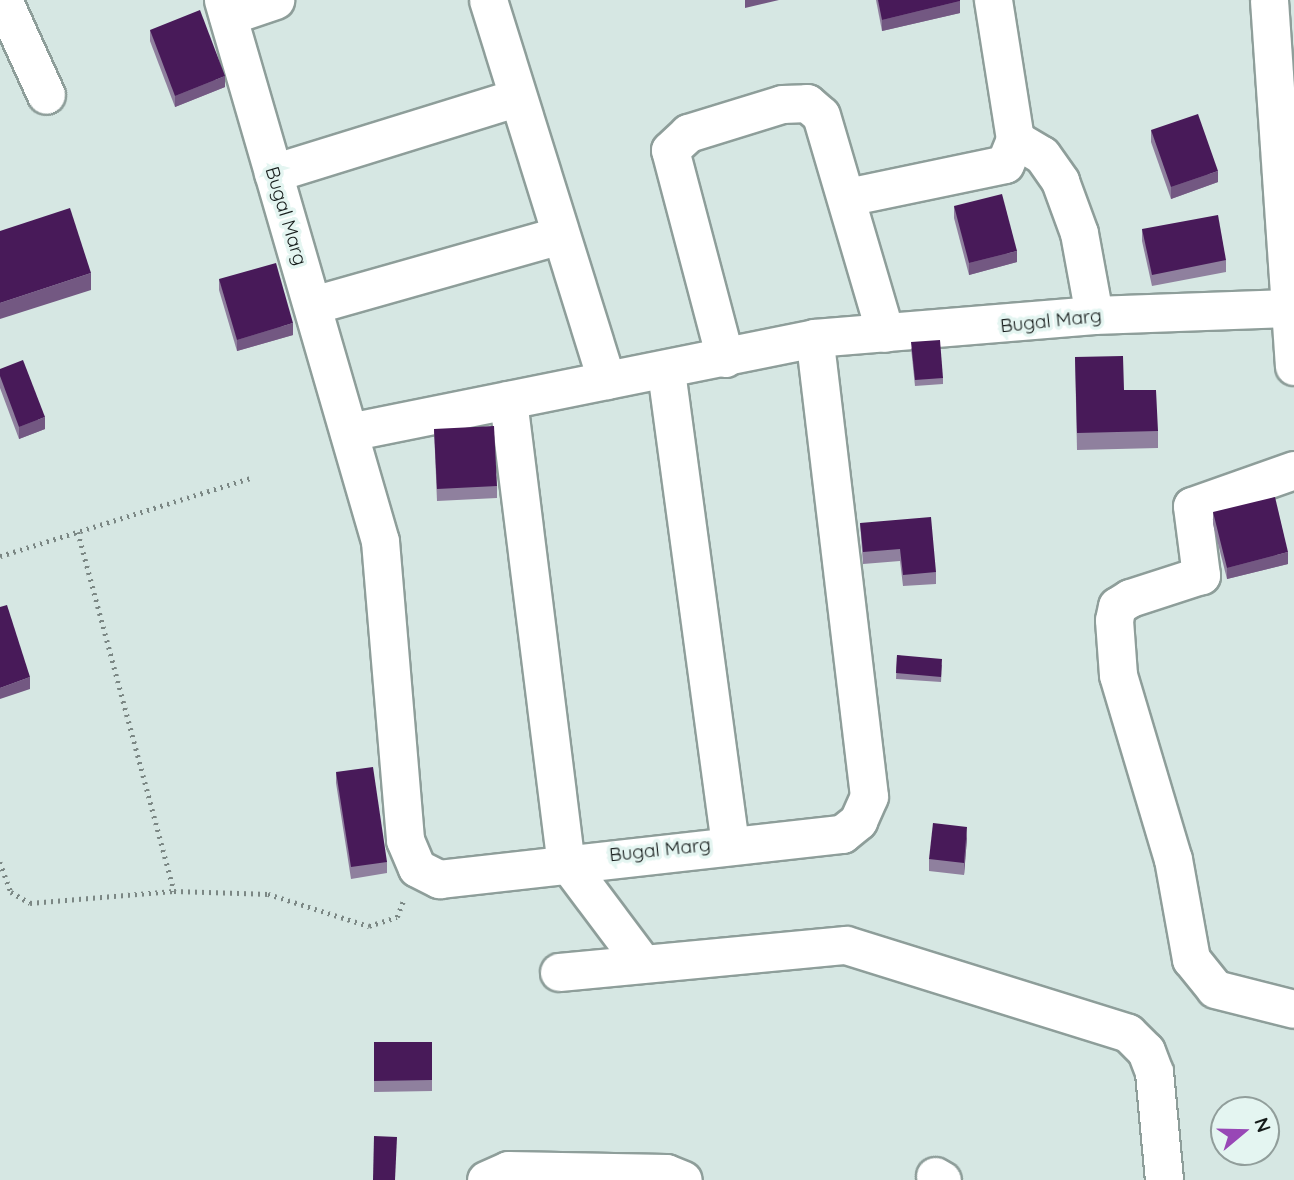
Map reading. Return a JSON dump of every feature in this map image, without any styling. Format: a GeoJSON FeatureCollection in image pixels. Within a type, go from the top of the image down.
{"type":"FeatureCollection","features":[{"type":"Feature","properties":{"kind":"street"},"geometry":{"type":"LineString","coordinates":[[3,0],[46,95]]}},
{"type":"Feature","properties":{"kind":"street"},"geometry":{"type":"LineString","coordinates":[[225,8],[275,0]]}},
{"type":"Feature","properties":{"kind":"street"},"geometry":{"type":"LineString","coordinates":[[488,0],[516,98],[606,380]]}},
{"type":"Feature","properties":{"kind":"street"},"geometry":{"type":"LineString","coordinates":[[847,197],[988,172],[1005,164],[1015,139],[993,0]]}},
{"type":"Feature","properties":{"kind":"street"},"geometry":{"type":"LineString","coordinates":[[1269,0],[1288,309],[1294,366]]}},
{"type":"Feature","properties":{"kind":"street","name":"Bugal Marg"},"geometry":{"type":"LineString","coordinates":[[225,8],[380,541],[405,841],[416,869],[439,879],[565,860],[730,842],[842,834],[858,821],[869,796],[814,338]]}},
{"type":"Feature","properties":{"kind":"street"},"geometry":{"type":"LineString","coordinates":[[272,173],[516,98]]}},
{"type":"Feature","properties":{"kind":"street"},"geometry":{"type":"LineString","coordinates":[[725,358],[670,150],[688,132],[782,104],[807,103],[821,116],[885,333]]}},
{"type":"Feature","properties":{"kind":"street"},"geometry":{"type":"LineString","coordinates":[[1015,139],[1042,155],[1060,181],[1079,233],[1094,316]]}},
{"type":"Feature","properties":{"kind":"street"},"geometry":{"type":"LineString","coordinates":[[313,305],[560,235]]}},
{"type":"Feature","properties":{"kind":"street","name":"Bugal Marg"},"geometry":{"type":"LineString","coordinates":[[349,432],[606,380],[666,371],[814,338],[1094,316],[1288,309]]}},
{"type":"Feature","properties":{"kind":"street"},"geometry":{"type":"LineString","coordinates":[[666,371],[730,842]]}},
{"type":"Feature","properties":{"kind":"street"},"geometry":{"type":"LineString","coordinates":[[508,400],[565,860],[640,960]]}},
{"type":"Feature","properties":{"kind":"street"},"geometry":{"type":"LineString","coordinates":[[1294,470],[1192,506],[1201,575],[1130,598],[1117,606],[1114,620],[1118,676],[1173,859],[1191,959],[1215,989],[1294,1009]]}},
{"type":"Feature","properties":{"kind":"street"},"geometry":{"type":"LineString","coordinates":[[559,972],[640,960],[846,945],[1128,1033],[1146,1051],[1154,1072],[1164,1180]]}},
{"type":"Feature","properties":{"kind":"street"},"geometry":{"type":"LineString","coordinates":[[486,1180],[508,1170],[666,1173],[683,1180]]}},
{"type":"Feature","properties":{"kind":"path"},"geometry":{"type":"LineString","coordinates":[[0,556],[250,478]]}},
{"type":"Feature","properties":{"kind":"path"},"geometry":{"type":"LineString","coordinates":[[78,532],[174,891]]}},
{"type":"Feature","properties":{"kind":"path"},"geometry":{"type":"LineString","coordinates":[[0,862],[11,892],[30,903],[174,891],[268,894],[369,926],[397,917],[416,869]]}},
{"type":"Feature","properties":{"kind":"building"},"geometry":{"type":"Polygon","coordinates":[[[878,0],[960,0],[960,1],[882,20],[878,0]]]}},
{"type":"Feature","properties":{"kind":"building"},"geometry":{"type":"Polygon","coordinates":[[[200,10],[225,76],[175,96],[150,30],[200,10]]]}},
{"type":"Feature","properties":{"kind":"building"},"geometry":{"type":"Polygon","coordinates":[[[1198,114],[1218,171],[1171,187],[1151,130],[1198,114]]]}},
{"type":"Feature","properties":{"kind":"building"},"geometry":{"type":"Polygon","coordinates":[[[1002,194],[1017,251],[969,263],[954,206],[1002,194]]]}},
{"type":"Feature","properties":{"kind":"building"},"geometry":{"type":"Polygon","coordinates":[[[70,208],[91,273],[0,303],[0,231],[70,208]]]}},
{"type":"Feature","properties":{"kind":"building"},"geometry":{"type":"Polygon","coordinates":[[[1218,215],[1226,260],[1152,275],[1142,229],[1218,215]]]}},
{"type":"Feature","properties":{"kind":"building"},"geometry":{"type":"Polygon","coordinates":[[[276,263],[293,323],[237,340],[219,279],[276,263]]]}},
{"type":"Feature","properties":{"kind":"building"},"geometry":{"type":"Polygon","coordinates":[[[940,340],[943,378],[915,380],[911,342],[940,340]]]}},
{"type":"Feature","properties":{"kind":"building"},"geometry":{"type":"Polygon","coordinates":[[[1123,356],[1124,390],[1156,390],[1158,431],[1077,433],[1075,357],[1123,356]]]}},
{"type":"Feature","properties":{"kind":"building"},"geometry":{"type":"Polygon","coordinates":[[[23,360],[45,417],[19,427],[0,376],[0,369],[23,360]]]}},
{"type":"Feature","properties":{"kind":"building"},"geometry":{"type":"Polygon","coordinates":[[[494,426],[497,486],[437,489],[434,429],[494,426]]]}},
{"type":"Feature","properties":{"kind":"building"},"geometry":{"type":"Polygon","coordinates":[[[1275,497],[1288,552],[1227,568],[1213,512],[1275,497]]]}},
{"type":"Feature","properties":{"kind":"building"},"geometry":{"type":"Polygon","coordinates":[[[931,517],[936,572],[903,575],[900,549],[863,552],[860,523],[931,517]]]}},
{"type":"Feature","properties":{"kind":"building"},"geometry":{"type":"Polygon","coordinates":[[[7,605],[30,677],[0,688],[0,607],[7,605]]]}},
{"type":"Feature","properties":{"kind":"building"},"geometry":{"type":"Polygon","coordinates":[[[897,655],[942,659],[941,677],[896,673],[897,655]]]}},
{"type":"Feature","properties":{"kind":"building"},"geometry":{"type":"Polygon","coordinates":[[[373,767],[387,862],[351,867],[336,772],[373,767]]]}},
{"type":"Feature","properties":{"kind":"building"},"geometry":{"type":"Polygon","coordinates":[[[933,823],[967,827],[964,863],[929,859],[933,823]]]}},
{"type":"Feature","properties":{"kind":"building"},"geometry":{"type":"Polygon","coordinates":[[[374,1042],[432,1042],[432,1080],[374,1081],[374,1042]]]}},
{"type":"Feature","properties":{"kind":"building"},"geometry":{"type":"Polygon","coordinates":[[[374,1136],[397,1137],[395,1180],[373,1180],[374,1136]]]}}]}
